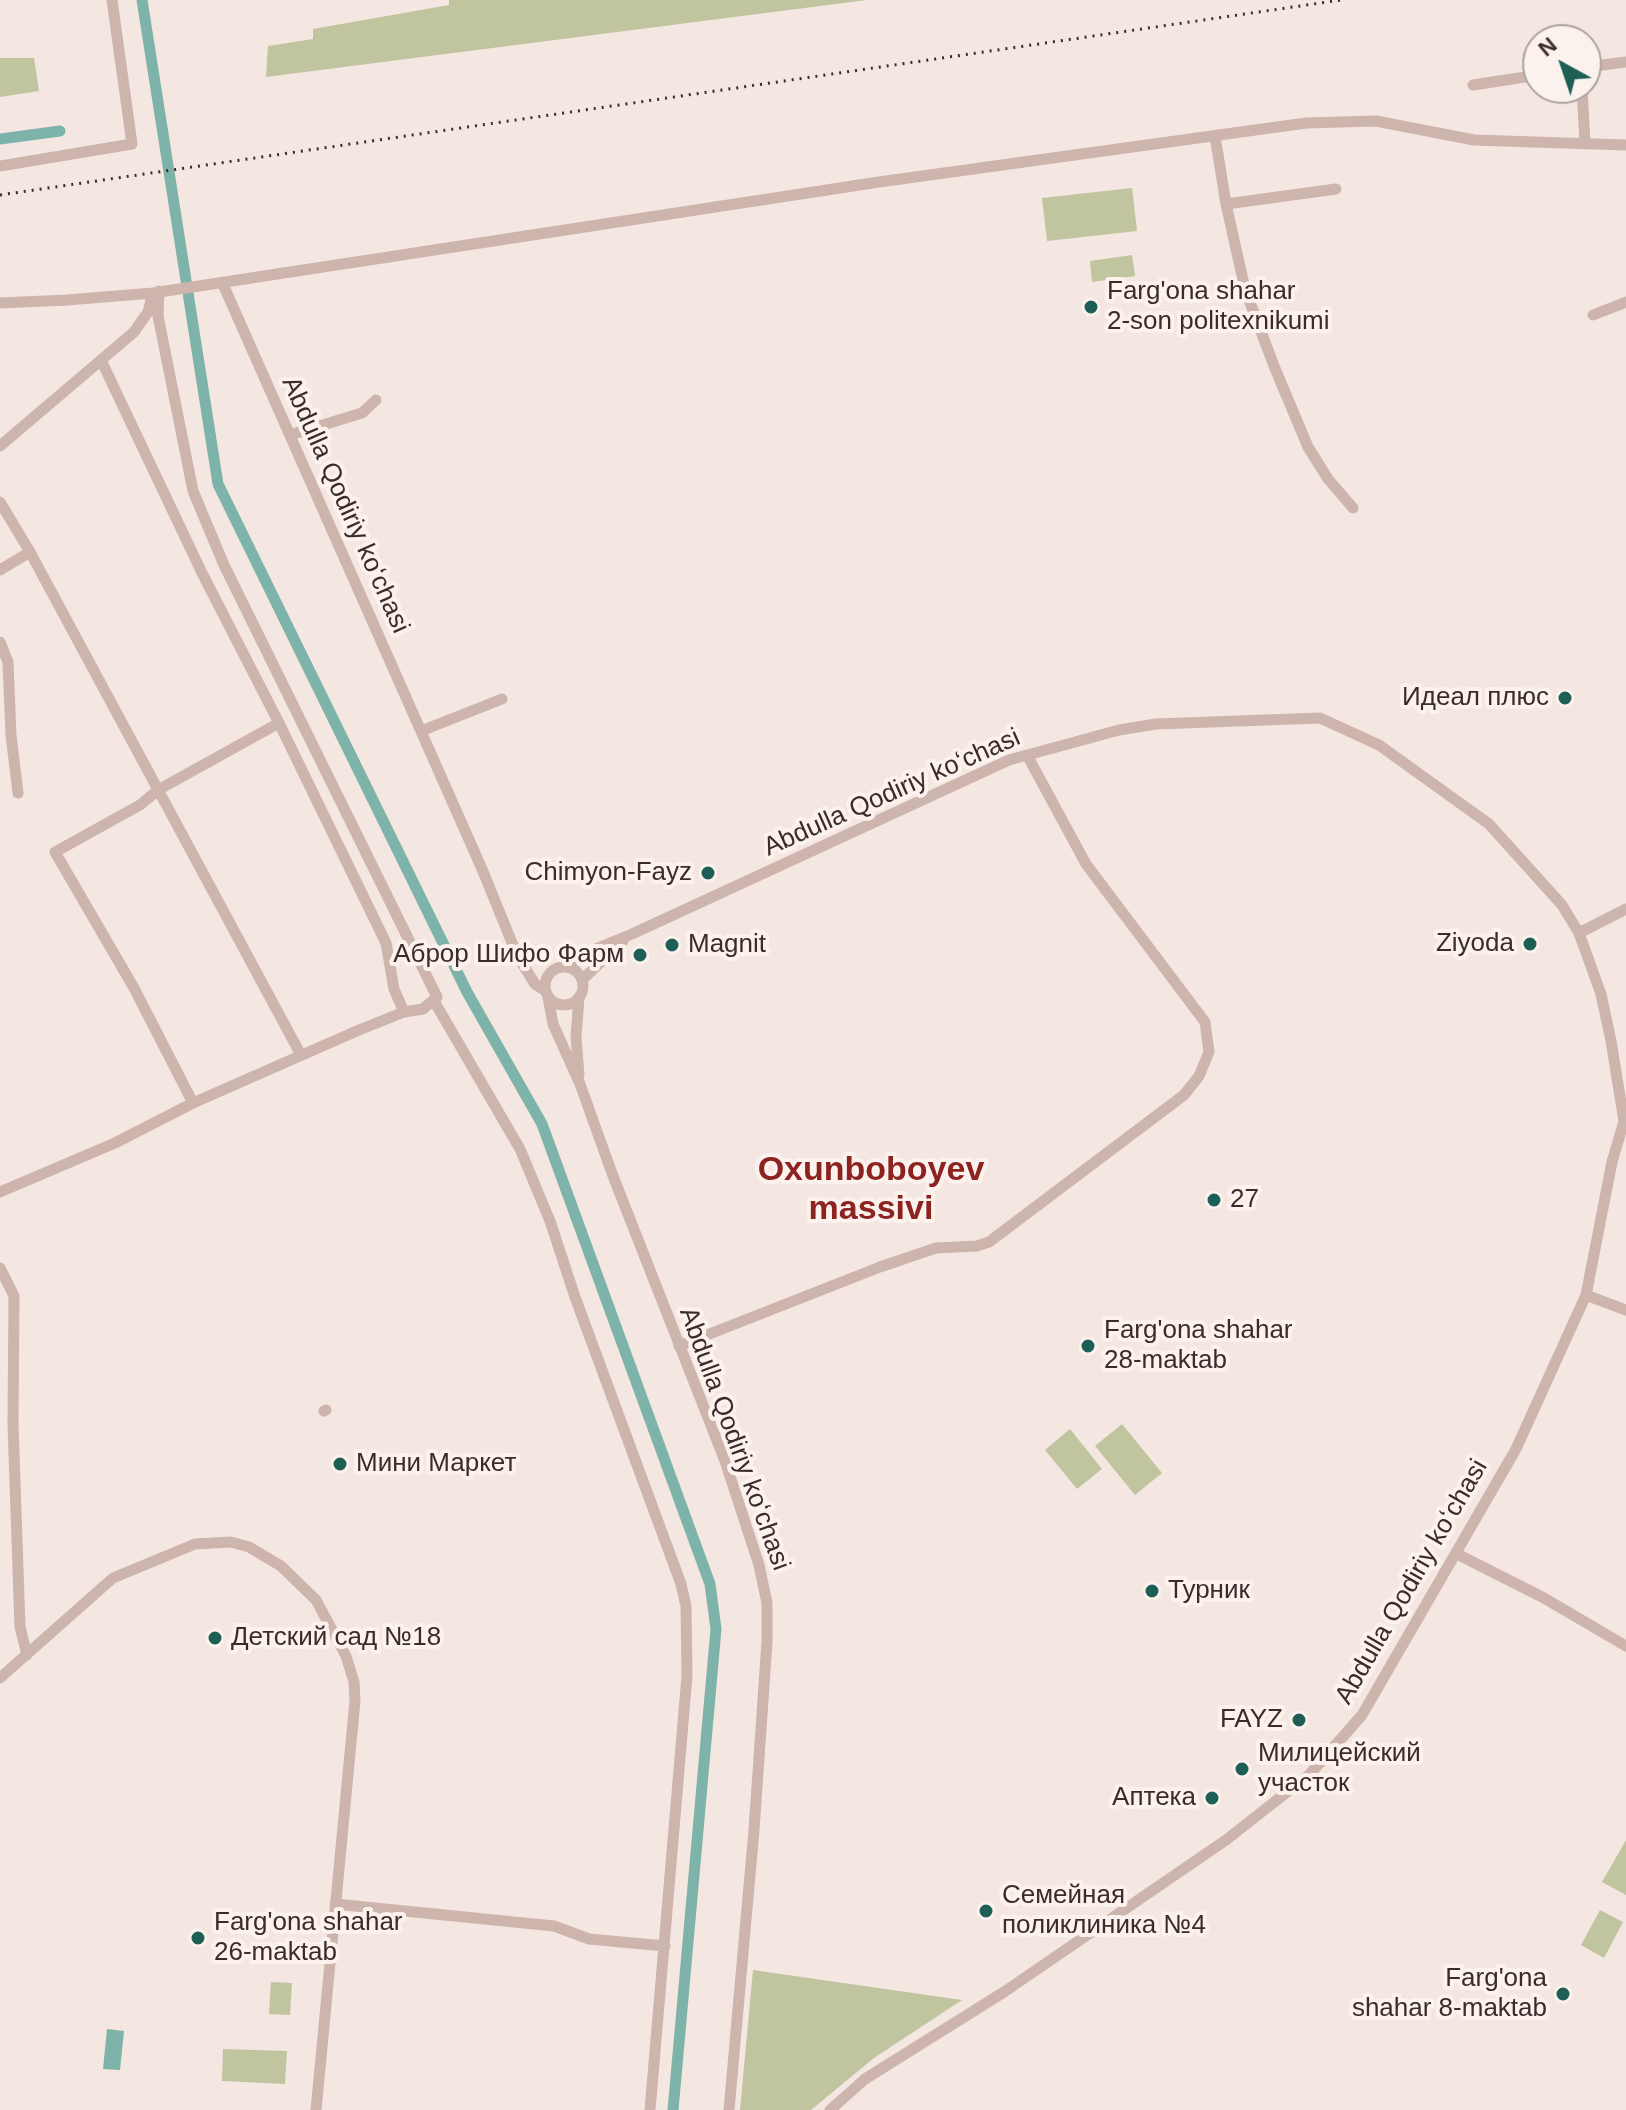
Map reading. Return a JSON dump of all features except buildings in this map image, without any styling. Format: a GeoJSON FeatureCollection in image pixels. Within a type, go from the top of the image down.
{"type":"FeatureCollection","features":[{"type":"Feature","properties":{"kind":"street"},"geometry":{"type":"LineString","coordinates":[[0,166],[132,144],[112,0]]}},
{"type":"Feature","properties":{"kind":"street"},"geometry":{"type":"LineString","coordinates":[[1602,65],[1626,62]]}},
{"type":"Feature","properties":{"kind":"street"},"geometry":{"type":"LineString","coordinates":[[1473,85],[1522,77]]}},
{"type":"Feature","properties":{"kind":"street"},"geometry":{"type":"LineString","coordinates":[[1583,104],[1585,143]]}},
{"type":"Feature","properties":{"kind":"street"},"geometry":{"type":"LineString","coordinates":[[0,303],[161,291],[879,182],[1306,123],[1376,121],[1474,140],[1626,145]]}},
{"type":"Feature","properties":{"kind":"street"},"geometry":{"type":"LineString","coordinates":[[1215,136],[1245,289],[1308,447],[1328,479],[1353,508]]}},
{"type":"Feature","properties":{"kind":"street"},"geometry":{"type":"LineString","coordinates":[[1226,204],[1336,189]]}},
{"type":"Feature","properties":{"kind":"street","name":"Abdulla Qodiriy koʻchasi"},"geometry":{"type":"LineString","coordinates":[[222,282],[522,965],[535,984],[547,994],[553,1024],[580,1084],[759,1565],[767,1603],[767,1642],[753,1845],[729,2110]]}},
{"type":"Feature","properties":{"kind":"street"},"geometry":{"type":"LineString","coordinates":[[0,446],[134,332],[161,291]]}},
{"type":"Feature","properties":{"kind":"street"},"geometry":{"type":"LineString","coordinates":[[161,291],[158,316],[193,491],[224,565],[438,996],[520,1149],[550,1221],[681,1584],[686,1606],[687,1676],[650,2110]]}},
{"type":"Feature","properties":{"kind":"street"},"geometry":{"type":"LineString","coordinates":[[1593,315],[1626,302]]}},
{"type":"Feature","properties":{"kind":"street"},"geometry":{"type":"LineString","coordinates":[[101,360],[202,573],[386,943],[394,989],[404,1012]]}},
{"type":"Feature","properties":{"kind":"street"},"geometry":{"type":"LineString","coordinates":[[290,435],[362,413],[376,400]]}},
{"type":"Feature","properties":{"kind":"street"},"geometry":{"type":"LineString","coordinates":[[0,502],[30,552],[301,1055]]}},
{"type":"Feature","properties":{"kind":"street"},"geometry":{"type":"LineString","coordinates":[[0,570],[30,552]]}},
{"type":"Feature","properties":{"kind":"street"},"geometry":{"type":"LineString","coordinates":[[0,642],[8,662],[13,760],[18,793]]}},
{"type":"Feature","properties":{"kind":"street"},"geometry":{"type":"LineString","coordinates":[[421,731],[502,699]]}},
{"type":"Feature","properties":{"kind":"street","name":"Abdulla Qodiriy koʻchasi"},"geometry":{"type":"LineString","coordinates":[[558,968],[1009,760],[1119,730],[1156,724],[1320,718],[1379,745],[1480,817],[1562,905],[1579,933],[1601,994],[1625,1121],[1612,1162],[1586,1295],[1516,1449],[1370,1703],[1310,1774],[1187,1868],[1004,1992],[865,2079],[830,2110]]}},
{"type":"Feature","properties":{"kind":"street"},"geometry":{"type":"LineString","coordinates":[[193,1103],[134,988],[55,852],[279,723]]}},
{"type":"Feature","properties":{"kind":"street"},"geometry":{"type":"LineString","coordinates":[[679,1346],[936,1248],[977,1246],[989,1242],[1184,1095],[1199,1076],[1209,1052],[1205,1022],[1089,869],[1027,755]]}},
{"type":"Feature","properties":{"kind":"street"},"geometry":{"type":"LineString","coordinates":[[1579,933],[1626,909]]}},
{"type":"Feature","properties":{"kind":"street","name":"Abdulla Qodiriy koʻchasi"},"geometry":{"type":"LineString","coordinates":[[580,1084],[576,1037],[582,980],[630,935]]}},
{"type":"Feature","properties":{"kind":"street"},"geometry":{"type":"LineString","coordinates":[[522,965],[535,971],[558,968],[575,970],[582,980]]}},
{"type":"Feature","properties":{"kind":"street"},"geometry":{"type":"LineString","coordinates":[[558,968],[546,979],[547,994],[563,1005],[579,997]]}},
{"type":"Feature","properties":{"kind":"street"},"geometry":{"type":"LineString","coordinates":[[0,1192],[115,1143],[193,1103],[301,1055],[404,1012],[423,1009],[438,996]]}},
{"type":"Feature","properties":{"kind":"street"},"geometry":{"type":"LineString","coordinates":[[0,1269],[14,1296],[13,1424],[20,1627],[27,1655]]}},
{"type":"Feature","properties":{"kind":"street"},"geometry":{"type":"LineString","coordinates":[[1586,1295],[1626,1310]]}},
{"type":"Feature","properties":{"kind":"street"},"geometry":{"type":"LineString","coordinates":[[0,1678],[113,1578],[195,1544],[231,1542],[249,1547],[281,1566],[316,1600],[336,1634],[354,1682],[355,1701],[316,2110]]}},
{"type":"Feature","properties":{"kind":"street"},"geometry":{"type":"LineString","coordinates":[[1457,1554],[1544,1598],[1626,1646]]}},
{"type":"Feature","properties":{"kind":"street"},"geometry":{"type":"LineString","coordinates":[[335,1904],[554,1926],[589,1939],[665,1946]]}},
{"type":"Feature","properties":{"kind":"green space"},"geometry":{"type":"Polygon","coordinates":[[[449,0],[867,0],[266,77],[268,46],[313,39],[313,29],[449,5],[449,0]]]}},
{"type":"Feature","properties":{"kind":"green space"},"geometry":{"type":"Polygon","coordinates":[[[0,58],[34,58],[39,91],[0,97],[0,58]]]}},
{"type":"Feature","properties":{"kind":"green space"},"geometry":{"type":"Polygon","coordinates":[[[1132,188],[1137,231],[1047,241],[1042,198],[1132,188]]]}},
{"type":"Feature","properties":{"kind":"green space"},"geometry":{"type":"Polygon","coordinates":[[[1132,255],[1135,276],[1092,282],[1090,261],[1132,255]]]}},
{"type":"Feature","properties":{"kind":"green space"},"geometry":{"type":"Polygon","coordinates":[[[1122,1424],[1162,1473],[1135,1495],[1095,1446],[1122,1424]]]}},
{"type":"Feature","properties":{"kind":"green space"},"geometry":{"type":"Polygon","coordinates":[[[1070,1429],[1102,1469],[1077,1489],[1045,1450],[1070,1429]]]}},
{"type":"Feature","properties":{"kind":"green space"},"geometry":{"type":"Polygon","coordinates":[[[1626,1840],[1626,1895],[1602,1882],[1626,1840]]]}},
{"type":"Feature","properties":{"kind":"green space"},"geometry":{"type":"Polygon","coordinates":[[[1600,1910],[1623,1922],[1604,1958],[1581,1945],[1600,1910]]]}},
{"type":"Feature","properties":{"kind":"green space"},"geometry":{"type":"Polygon","coordinates":[[[753,1970],[962,2000],[874,2058],[811,2110],[740,2110],[753,1970]]]}},
{"type":"Feature","properties":{"kind":"green space"},"geometry":{"type":"Polygon","coordinates":[[[271,1982],[292,1983],[290,2015],[269,2014],[271,1982]]]}},
{"type":"Feature","properties":{"kind":"green space"},"geometry":{"type":"Polygon","coordinates":[[[223,2049],[287,2051],[285,2084],[222,2081],[223,2049]]]}},
{"type":"Feature","properties":{"kind":"water"},"geometry":{"type":"Polygon","coordinates":[[[107,2029],[124,2031],[120,2070],[103,2069],[107,2029]]]}},
{"type":"Feature","properties":{"kind":"waterway"},"geometry":{"type":"LineString","coordinates":[[142,0],[218,484],[467,992],[542,1124],[710,1584],[716,1629],[673,2110]]}},
{"type":"Feature","properties":{"kind":"waterway"},"geometry":{"type":"LineString","coordinates":[[0,139],[60,131]]}},
{"type":"Feature","properties":{"kind":"railway"},"geometry":{"type":"LineString","coordinates":[[0,195],[1341,0]]}},
{"type":"Feature","properties":{"kind":"place","name":"Farg'ona shahar 2-son politexnikumi"},"geometry":{"type":"Point","coordinates":[1091,307]}},
{"type":"Feature","properties":{"kind":"place","name":"Идеал плюс"},"geometry":{"type":"Point","coordinates":[1565,698]}},
{"type":"Feature","properties":{"kind":"place","name":"Chimyon-Fayz"},"geometry":{"type":"Point","coordinates":[708,873]}},
{"type":"Feature","properties":{"kind":"place","name":"Ziyoda"},"geometry":{"type":"Point","coordinates":[1530,944]}},
{"type":"Feature","properties":{"kind":"place","name":"Magnit"},"geometry":{"type":"Point","coordinates":[672,945]}},
{"type":"Feature","properties":{"kind":"place","name":"Аброр Шифо Фарм"},"geometry":{"type":"Point","coordinates":[640,955]}},
{"type":"Feature","properties":{"kind":"place","name":"27"},"geometry":{"type":"Point","coordinates":[1214,1200]}},
{"type":"Feature","properties":{"kind":"place","name":"Farg'ona shahar 28-maktab"},"geometry":{"type":"Point","coordinates":[1088,1346]}},
{"type":"Feature","properties":{"kind":"place","name":"Мини Маркет"},"geometry":{"type":"Point","coordinates":[340,1464]}},
{"type":"Feature","properties":{"kind":"place","name":"Турник"},"geometry":{"type":"Point","coordinates":[1152,1591]}},
{"type":"Feature","properties":{"kind":"place","name":"Детский сад №18"},"geometry":{"type":"Point","coordinates":[215,1638]}},
{"type":"Feature","properties":{"kind":"place","name":"FAYZ"},"geometry":{"type":"Point","coordinates":[1299,1720]}},
{"type":"Feature","properties":{"kind":"place","name":"Милицейский участок"},"geometry":{"type":"Point","coordinates":[1242,1769]}},
{"type":"Feature","properties":{"kind":"place","name":"Аптека"},"geometry":{"type":"Point","coordinates":[1212,1798]}},
{"type":"Feature","properties":{"kind":"place","name":"Семейная поликлиника №4"},"geometry":{"type":"Point","coordinates":[986,1911]}},
{"type":"Feature","properties":{"kind":"place","name":"Farg'ona shahar 26-maktab"},"geometry":{"type":"Point","coordinates":[198,1938]}},
{"type":"Feature","properties":{"kind":"place","name":"Farg'ona shahar 8-maktab"},"geometry":{"type":"Point","coordinates":[1563,1994]}},
{"type":"Feature","properties":{"kind":"district","name":"Oxunboboyev massivi"},"geometry":{"type":"Point","coordinates":[871,1190]}}]}
